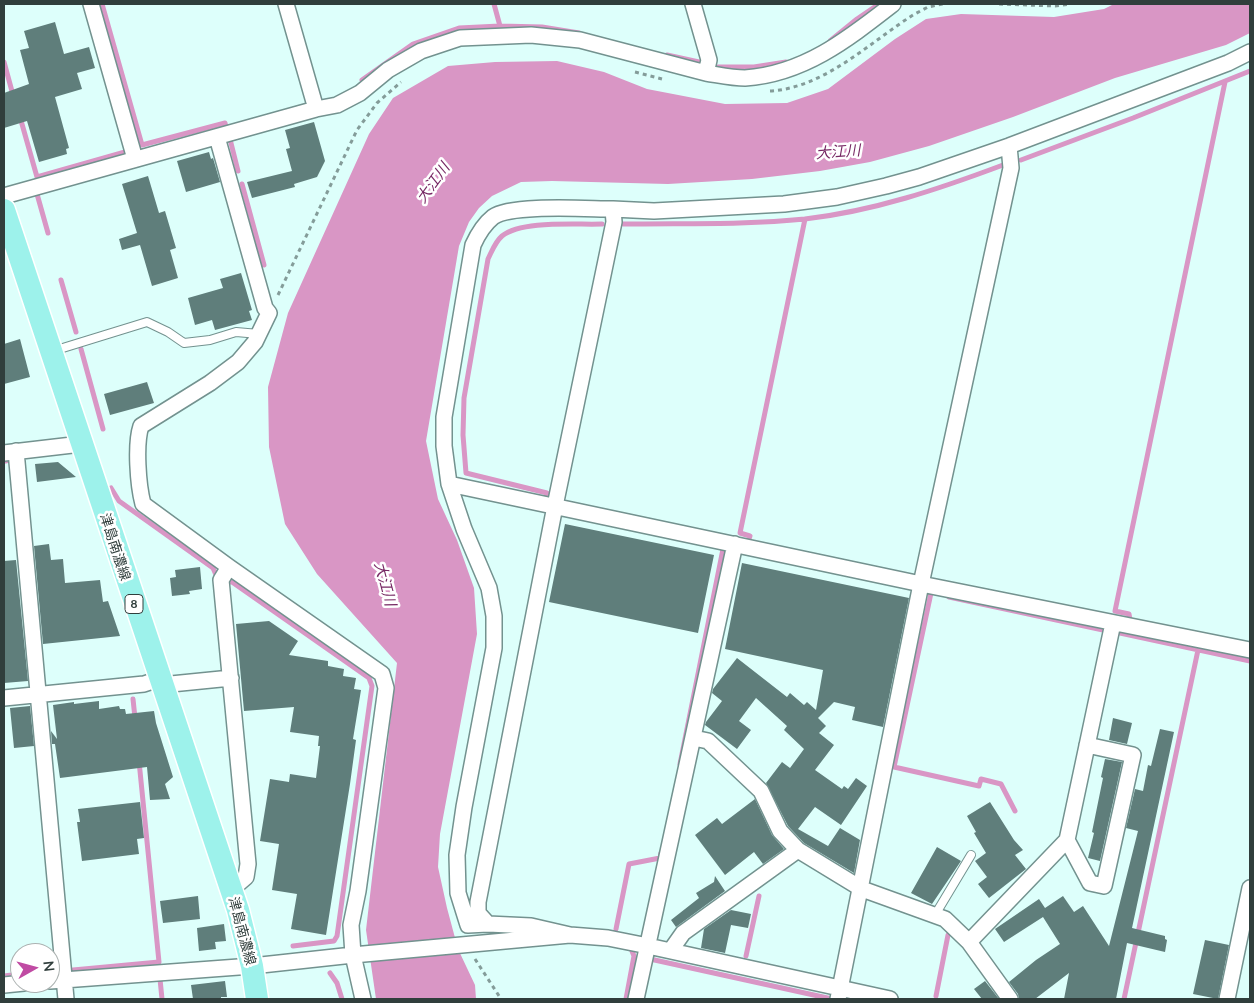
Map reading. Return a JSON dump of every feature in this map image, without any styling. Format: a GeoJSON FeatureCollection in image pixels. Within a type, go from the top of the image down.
{"type":"FeatureCollection","features":[{"type":"Feature","properties":{"kind":"main road","name":"津島南濃線"},"geometry":{"type":"LineString","coordinates":[[4,210],[231,890],[252,966],[257,999]]}},
{"type":"Feature","properties":{"kind":"street"},"geometry":{"type":"LineString","coordinates":[[91,4],[135,159]]}},
{"type":"Feature","properties":{"kind":"street"},"geometry":{"type":"LineString","coordinates":[[286,4],[316,109]]}},
{"type":"Feature","properties":{"kind":"street"},"geometry":{"type":"LineString","coordinates":[[693,4],[709,60],[706,73]]}},
{"type":"Feature","properties":{"kind":"street"},"geometry":{"type":"LineString","coordinates":[[4,196],[316,109],[337,105],[360,93],[388,70],[421,51],[460,38],[531,35],[580,40],[706,73],[744,78],[783,72],[822,56],[893,4]]}},
{"type":"Feature","properties":{"kind":"street"},"geometry":{"type":"LineString","coordinates":[[890,999],[840,994],[671,950],[608,938],[570,935],[531,926],[468,925],[458,893],[457,855],[464,807],[494,648],[494,616],[488,588],[464,529],[449,484],[444,446],[444,417],[473,245],[478,233],[494,216],[523,209],[654,211],[784,204],[837,197],[919,177],[1009,146],[1228,63],[1250,52]]}},
{"type":"Feature","properties":{"kind":"street"},"geometry":{"type":"LineString","coordinates":[[217,137],[265,308],[269,313],[255,342],[238,362],[210,383],[141,426],[138,436],[140,494],[143,504],[382,674],[386,688],[358,891],[351,925],[363,999]]}},
{"type":"Feature","properties":{"kind":"street"},"geometry":{"type":"LineString","coordinates":[[840,994],[921,584],[1011,168],[1009,146]]}},
{"type":"Feature","properties":{"kind":"street"},"geometry":{"type":"LineString","coordinates":[[488,924],[478,913],[478,902],[554,506],[614,222],[612,209]]}},
{"type":"Feature","properties":{"kind":"street"},"geometry":{"type":"LineString","coordinates":[[55,943],[39,694],[10,452],[82,444]]}},
{"type":"Feature","properties":{"kind":"street"},"geometry":{"type":"LineString","coordinates":[[449,484],[921,584],[1250,650]]}},
{"type":"Feature","properties":{"kind":"street"},"geometry":{"type":"LineString","coordinates":[[636,999],[735,544]]}},
{"type":"Feature","properties":{"kind":"street"},"geometry":{"type":"LineString","coordinates":[[229,567],[222,580],[248,864],[246,877],[231,890]]}},
{"type":"Feature","properties":{"kind":"street"},"geometry":{"type":"LineString","coordinates":[[969,942],[1067,840],[1113,623]]}},
{"type":"Feature","properties":{"kind":"street"},"geometry":{"type":"LineString","coordinates":[[4,698],[160,682],[231,678]]}},
{"type":"Feature","properties":{"kind":"street"},"geometry":{"type":"LineString","coordinates":[[694,738],[708,741],[760,791],[780,831],[798,850],[862,889],[945,919],[969,942],[1010,999]]}},
{"type":"Feature","properties":{"kind":"street"},"geometry":{"type":"LineString","coordinates":[[1067,840],[1090,883],[1104,886],[1133,754],[1087,745]]}},
{"type":"Feature","properties":{"kind":"street"},"geometry":{"type":"LineString","coordinates":[[671,950],[683,933],[798,850]]}},
{"type":"Feature","properties":{"kind":"street"},"geometry":{"type":"LineString","coordinates":[[1227,999],[1250,888]]}},
{"type":"Feature","properties":{"kind":"street"},"geometry":{"type":"LineString","coordinates":[[60,980],[252,966],[570,935]]}},
{"type":"Feature","properties":{"kind":"street"},"geometry":{"type":"LineString","coordinates":[[60,986],[66,999]]}},
{"type":"Feature","properties":{"kind":"lane"},"geometry":{"type":"LineString","coordinates":[[51,352],[147,322],[168,332],[184,343],[210,340],[236,332],[259,334]]}},
{"type":"Feature","properties":{"kind":"lane"},"geometry":{"type":"LineString","coordinates":[[935,915],[971,856]]}},
{"type":"Feature","properties":{"kind":"path"},"geometry":{"type":"LineString","coordinates":[[767,92],[782,91],[826,75],[913,15],[928,7],[943,4]]}},
{"type":"Feature","properties":{"kind":"path"},"geometry":{"type":"LineString","coordinates":[[999,4],[1055,6],[1070,4]]}},
{"type":"Feature","properties":{"kind":"path"},"geometry":{"type":"LineString","coordinates":[[634,72],[670,81]]}},
{"type":"Feature","properties":{"kind":"path"},"geometry":{"type":"LineString","coordinates":[[269,313],[357,130],[377,103],[404,80]]}},
{"type":"Feature","properties":{"kind":"path"},"geometry":{"type":"LineString","coordinates":[[475,959],[501,999]]}},
{"type":"Feature","properties":{"kind":"water","name":"大江川"},"geometry":{"type":"Polygon","coordinates":[[[1114,4],[1250,4],[1250,33],[1226,45],[1115,78],[1013,117],[929,146],[870,162],[820,171],[752,179],[668,184],[521,182],[492,196],[479,208],[469,222],[459,246],[426,441],[438,499],[457,540],[474,588],[477,634],[440,834],[438,867],[458,949],[475,985],[476,999],[376,999],[366,930],[397,663],[317,574],[285,524],[269,447],[268,387],[288,313],[369,134],[393,98],[448,66],[495,62],[557,61],[604,72],[647,89],[725,104],[787,103],[828,89],[895,39],[926,19],[961,14],[1054,17],[1104,9],[1114,4]]]}},
{"type":"Feature","properties":{"kind":"building"},"geometry":{"type":"Polygon","coordinates":[[[55,22],[64,54],[89,47],[95,68],[77,73],[82,89],[55,97],[69,148],[66,149],[67,154],[39,162],[27,121],[4,128],[4,93],[29,84],[20,50],[29,48],[24,31],[55,22]]]}},
{"type":"Feature","properties":{"kind":"building"},"geometry":{"type":"Polygon","coordinates":[[[314,122],[325,161],[317,177],[294,184],[295,187],[252,198],[247,182],[292,171],[286,149],[290,148],[285,130],[314,122]]]}},
{"type":"Feature","properties":{"kind":"building"},"geometry":{"type":"Polygon","coordinates":[[[209,152],[211,159],[213,158],[220,182],[186,192],[177,161],[209,152]]]}},
{"type":"Feature","properties":{"kind":"building"},"geometry":{"type":"Polygon","coordinates":[[[148,176],[159,213],[165,211],[176,248],[170,250],[178,278],[152,286],[140,245],[122,250],[119,239],[137,233],[122,184],[148,176]]]}},
{"type":"Feature","properties":{"kind":"building"},"geometry":{"type":"Polygon","coordinates":[[[241,273],[252,310],[249,311],[252,320],[215,330],[212,320],[195,325],[188,298],[223,288],[220,279],[241,273]]]}},
{"type":"Feature","properties":{"kind":"building"},"geometry":{"type":"Polygon","coordinates":[[[20,339],[30,377],[4,384],[4,344],[20,339]]]}},
{"type":"Feature","properties":{"kind":"building"},"geometry":{"type":"Polygon","coordinates":[[[147,382],[154,403],[110,415],[104,394],[147,382]]]}},
{"type":"Feature","properties":{"kind":"building"},"geometry":{"type":"Polygon","coordinates":[[[58,462],[76,477],[37,482],[35,464],[58,462]]]}},
{"type":"Feature","properties":{"kind":"building"},"geometry":{"type":"Polygon","coordinates":[[[565,524],[714,555],[698,633],[549,602],[565,524]]]}},
{"type":"Feature","properties":{"kind":"building"},"geometry":{"type":"Polygon","coordinates":[[[49,544],[51,560],[63,559],[65,583],[100,580],[103,602],[108,601],[120,636],[43,644],[34,546],[49,544]]]}},
{"type":"Feature","properties":{"kind":"building"},"geometry":{"type":"Polygon","coordinates":[[[16,560],[28,681],[4,683],[4,561],[16,560]]]}},
{"type":"Feature","properties":{"kind":"building"},"geometry":{"type":"Polygon","coordinates":[[[742,563],[909,598],[883,727],[852,720],[855,707],[834,702],[818,718],[826,726],[819,733],[834,745],[815,770],[842,789],[844,786],[848,789],[856,778],[867,786],[841,825],[815,807],[798,829],[828,846],[840,828],[860,840],[854,873],[804,843],[788,826],[766,783],[782,762],[790,768],[804,749],[784,730],[787,726],[756,698],[739,721],[751,730],[737,749],[705,725],[722,701],[712,693],[713,689],[737,658],[787,697],[790,693],[804,705],[807,702],[816,710],[823,670],[725,649],[742,563]]]}},
{"type":"Feature","properties":{"kind":"building"},"geometry":{"type":"Polygon","coordinates":[[[200,567],[202,589],[189,591],[190,594],[172,596],[170,578],[176,577],[175,570],[200,567]]]}},
{"type":"Feature","properties":{"kind":"building"},"geometry":{"type":"Polygon","coordinates":[[[269,621],[298,641],[289,655],[328,661],[328,666],[344,669],[343,676],[356,678],[354,689],[361,690],[353,739],[356,740],[350,784],[326,935],[291,929],[297,894],[272,890],[279,844],[260,841],[270,779],[289,782],[290,774],[316,778],[320,746],[318,746],[319,736],[290,732],[294,707],[244,711],[236,624],[269,621]]]}},
{"type":"Feature","properties":{"kind":"building"},"geometry":{"type":"Polygon","coordinates":[[[99,701],[99,709],[119,706],[120,709],[125,709],[126,714],[154,711],[173,777],[165,784],[170,799],[150,800],[147,767],[60,778],[55,744],[52,744],[51,731],[57,739],[53,705],[99,701]]]}},
{"type":"Feature","properties":{"kind":"building"},"geometry":{"type":"Polygon","coordinates":[[[30,706],[34,746],[14,748],[10,708],[30,706]]]}},
{"type":"Feature","properties":{"kind":"building"},"geometry":{"type":"Polygon","coordinates":[[[1113,718],[1132,723],[1127,744],[1109,740],[1113,718]]]}},
{"type":"Feature","properties":{"kind":"building"},"geometry":{"type":"Polygon","coordinates":[[[1160,729],[1174,732],[1132,928],[1165,936],[1167,940],[1165,952],[1127,943],[1116,999],[1064,999],[1069,973],[1035,999],[1019,999],[1018,994],[1009,982],[1036,960],[1060,944],[1043,917],[1004,942],[995,929],[1039,899],[1045,908],[1063,896],[1074,912],[1083,906],[1109,946],[1138,831],[1126,828],[1135,789],[1143,791],[1148,765],[1151,766],[1160,729]]]}},
{"type":"Feature","properties":{"kind":"building"},"geometry":{"type":"Polygon","coordinates":[[[1105,759],[1122,762],[1100,861],[1088,858],[1094,833],[1092,832],[1105,759]]]}},
{"type":"Feature","properties":{"kind":"building"},"geometry":{"type":"Polygon","coordinates":[[[755,799],[772,835],[784,849],[763,864],[754,852],[725,875],[695,835],[717,818],[722,824],[755,799]]]}},
{"type":"Feature","properties":{"kind":"building"},"geometry":{"type":"Polygon","coordinates":[[[140,802],[144,838],[137,839],[139,854],[82,861],[77,822],[80,822],[78,809],[140,802]]]}},
{"type":"Feature","properties":{"kind":"building"},"geometry":{"type":"Polygon","coordinates":[[[990,802],[1014,840],[1023,850],[1015,855],[1026,869],[989,898],[978,884],[987,877],[975,861],[986,853],[974,833],[976,832],[967,816],[990,802]]]}},
{"type":"Feature","properties":{"kind":"building"},"geometry":{"type":"Polygon","coordinates":[[[937,847],[961,861],[932,904],[911,893],[937,847]]]}},
{"type":"Feature","properties":{"kind":"building"},"geometry":{"type":"Polygon","coordinates":[[[715,876],[725,891],[676,927],[671,920],[699,898],[696,893],[714,882],[715,876]]]}},
{"type":"Feature","properties":{"kind":"building"},"geometry":{"type":"Polygon","coordinates":[[[198,896],[200,919],[163,923],[160,901],[198,896]]]}},
{"type":"Feature","properties":{"kind":"building"},"geometry":{"type":"Polygon","coordinates":[[[731,910],[751,914],[748,928],[731,925],[725,953],[701,948],[704,929],[731,910]]]}},
{"type":"Feature","properties":{"kind":"building"},"geometry":{"type":"Polygon","coordinates":[[[224,924],[226,941],[215,942],[216,949],[199,951],[197,928],[224,924]]]}},
{"type":"Feature","properties":{"kind":"building"},"geometry":{"type":"Polygon","coordinates":[[[1205,940],[1229,945],[1218,999],[1193,994],[1205,940]]]}},
{"type":"Feature","properties":{"kind":"building"},"geometry":{"type":"Polygon","coordinates":[[[225,981],[227,997],[221,997],[221,999],[193,999],[191,985],[225,981]]]}},
{"type":"Feature","properties":{"kind":"building"},"geometry":{"type":"Polygon","coordinates":[[[985,981],[999,999],[982,999],[974,989],[985,981]]]}},
{"type":"Feature","properties":{"kind":"waterway"},"geometry":{"type":"LineString","coordinates":[[102,4],[142,145],[225,123],[226,127]]}},
{"type":"Feature","properties":{"kind":"waterway"},"geometry":{"type":"LineString","coordinates":[[362,80],[413,44],[459,28],[500,26],[494,4]]}},
{"type":"Feature","properties":{"kind":"waterway"},"geometry":{"type":"LineString","coordinates":[[830,41],[879,4]]}},
{"type":"Feature","properties":{"kind":"waterway"},"geometry":{"type":"LineString","coordinates":[[500,26],[542,27],[579,33]]}},
{"type":"Feature","properties":{"kind":"waterway"},"geometry":{"type":"LineString","coordinates":[[667,55],[699,62]]}},
{"type":"Feature","properties":{"kind":"waterway"},"geometry":{"type":"LineString","coordinates":[[4,62],[13,95]]}},
{"type":"Feature","properties":{"kind":"waterway"},"geometry":{"type":"LineString","coordinates":[[718,67],[754,67],[786,62]]}},
{"type":"Feature","properties":{"kind":"waterway"},"geometry":{"type":"LineString","coordinates":[[1021,160],[1250,71]]}},
{"type":"Feature","properties":{"kind":"waterway"},"geometry":{"type":"LineString","coordinates":[[1130,620],[1129,614],[1115,611],[1225,82]]}},
{"type":"Feature","properties":{"kind":"waterway"},"geometry":{"type":"LineString","coordinates":[[20,117],[37,177],[125,152]]}},
{"type":"Feature","properties":{"kind":"waterway"},"geometry":{"type":"LineString","coordinates":[[230,139],[238,171]]}},
{"type":"Feature","properties":{"kind":"waterway"},"geometry":{"type":"LineString","coordinates":[[623,224],[760,222],[831,215],[856,211],[906,198],[1003,165]]}},
{"type":"Feature","properties":{"kind":"waterway"},"geometry":{"type":"LineString","coordinates":[[242,184],[264,265]]}},
{"type":"Feature","properties":{"kind":"waterway"},"geometry":{"type":"LineString","coordinates":[[37,194],[48,233]]}},
{"type":"Feature","properties":{"kind":"waterway"},"geometry":{"type":"LineString","coordinates":[[749,539],[750,536],[740,533],[805,219]]}},
{"type":"Feature","properties":{"kind":"waterway"},"geometry":{"type":"LineString","coordinates":[[546,496],[547,493],[466,473],[463,435],[464,398],[488,259],[500,238],[511,231],[536,225],[602,224]]}},
{"type":"Feature","properties":{"kind":"waterway"},"geometry":{"type":"LineString","coordinates":[[61,280],[76,332]]}},
{"type":"Feature","properties":{"kind":"waterway"},"geometry":{"type":"LineString","coordinates":[[81,349],[103,429]]}},
{"type":"Feature","properties":{"kind":"waterway"},"geometry":{"type":"LineString","coordinates":[[111,488],[119,501],[213,568],[217,577]]}},
{"type":"Feature","properties":{"kind":"waterway"},"geometry":{"type":"LineString","coordinates":[[680,764],[723,549]]}},
{"type":"Feature","properties":{"kind":"waterway"},"geometry":{"type":"LineString","coordinates":[[227,582],[232,582],[369,678],[372,686],[337,936],[334,941],[293,946]]}},
{"type":"Feature","properties":{"kind":"waterway"},"geometry":{"type":"LineString","coordinates":[[931,593],[894,767],[979,786],[981,779],[1001,784],[1015,811]]}},
{"type":"Feature","properties":{"kind":"waterway"},"geometry":{"type":"LineString","coordinates":[[949,597],[1103,630]]}},
{"type":"Feature","properties":{"kind":"waterway"},"geometry":{"type":"LineString","coordinates":[[1120,633],[1250,661]]}},
{"type":"Feature","properties":{"kind":"waterway"},"geometry":{"type":"LineString","coordinates":[[1124,999],[1198,650]]}},
{"type":"Feature","properties":{"kind":"waterway"},"geometry":{"type":"LineString","coordinates":[[133,699],[135,718]]}},
{"type":"Feature","properties":{"kind":"waterway"},"geometry":{"type":"LineString","coordinates":[[73,970],[159,962],[139,761]]}},
{"type":"Feature","properties":{"kind":"waterway"},"geometry":{"type":"LineString","coordinates":[[616,929],[629,864],[660,858],[661,853]]}},
{"type":"Feature","properties":{"kind":"waterway"},"geometry":{"type":"LineString","coordinates":[[746,956],[759,896]]}},
{"type":"Feature","properties":{"kind":"waterway"},"geometry":{"type":"LineString","coordinates":[[936,996],[948,935]]}},
{"type":"Feature","properties":{"kind":"waterway"},"geometry":{"type":"LineString","coordinates":[[626,999],[634,956],[632,951]]}},
{"type":"Feature","properties":{"kind":"waterway"},"geometry":{"type":"LineString","coordinates":[[650,959],[832,999]]}},
{"type":"Feature","properties":{"kind":"waterway"},"geometry":{"type":"LineString","coordinates":[[330,973],[337,983],[342,999]]}},
{"type":"Feature","properties":{"kind":"waterway"},"geometry":{"type":"LineString","coordinates":[[4,976],[10,975]]}},
{"type":"Feature","properties":{"kind":"waterway"},"geometry":{"type":"LineString","coordinates":[[160,979],[162,999]]}}]}
